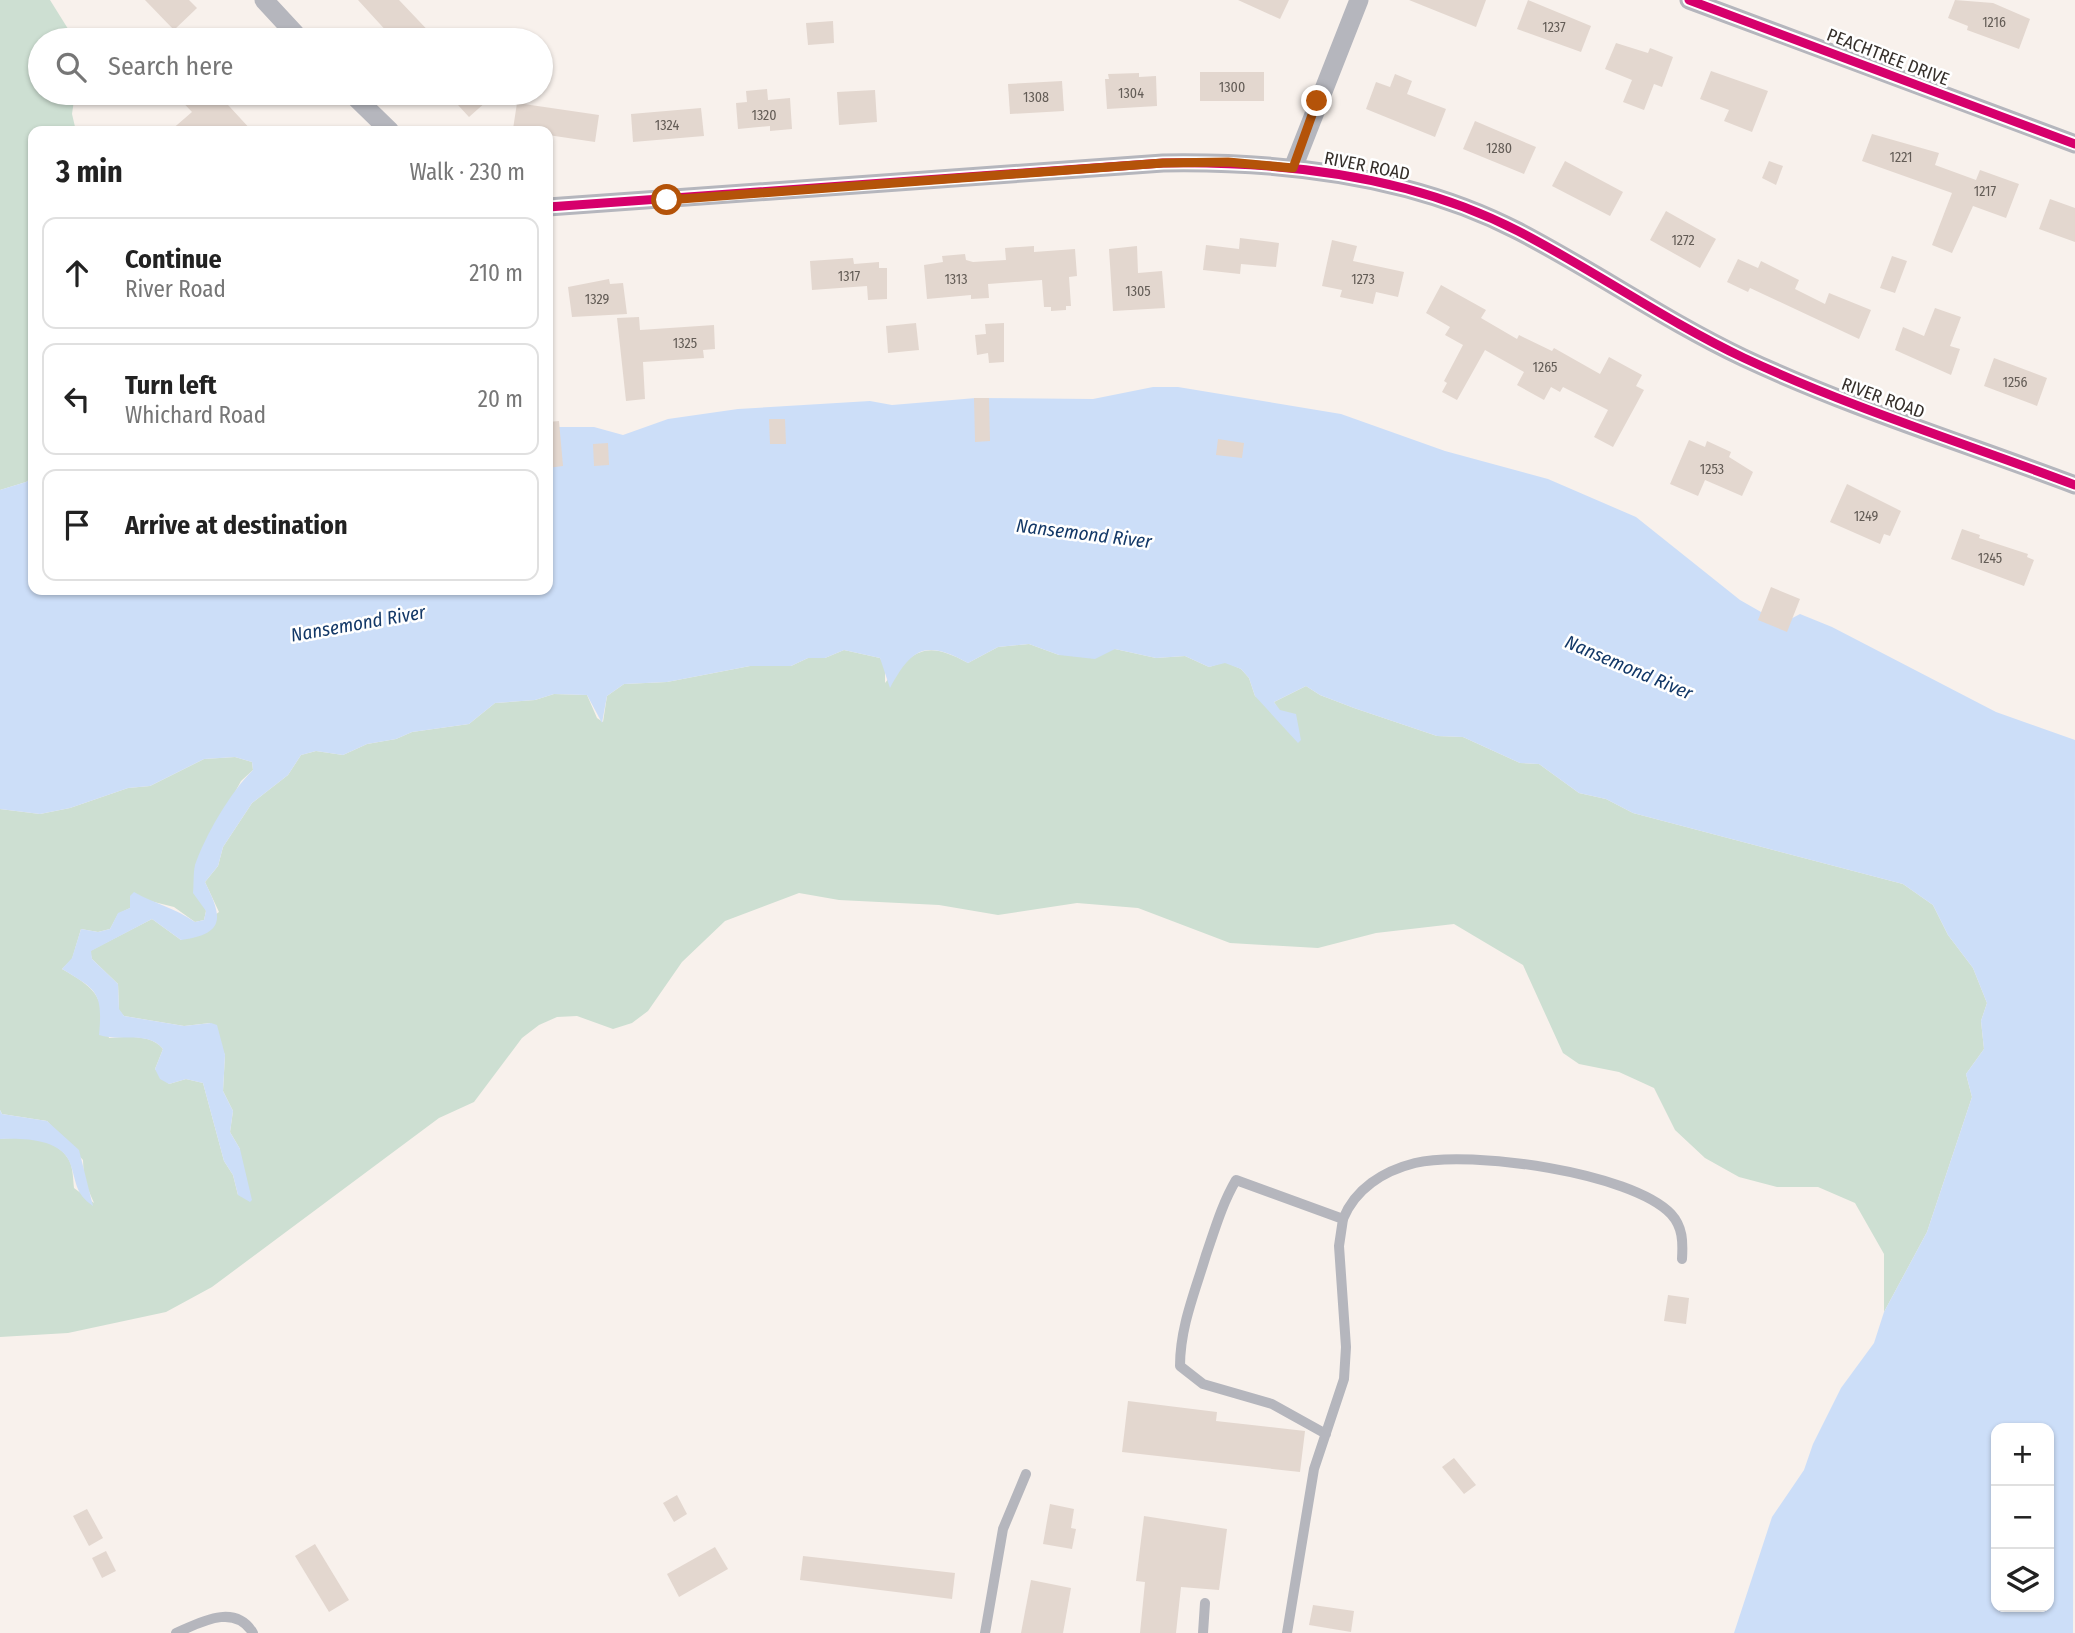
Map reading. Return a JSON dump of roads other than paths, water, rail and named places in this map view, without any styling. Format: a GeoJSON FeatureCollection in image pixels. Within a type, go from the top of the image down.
{"type":"FeatureCollection","features":[{"type":"Feature","properties":{"kind":"street"},"geometry":{"type":"LineString","coordinates":[[264,0],[290,28]]}},
{"type":"Feature","properties":{"kind":"street"},"geometry":{"type":"LineString","coordinates":[[1293,168],[1325,79],[1359,0]]}},
{"type":"Feature","properties":{"kind":"street","name":"PEACHTREE DRIVE"},"geometry":{"type":"LineString","coordinates":[[1689,0],[2075,144]]}},
{"type":"Feature","properties":{"kind":"street"},"geometry":{"type":"LineString","coordinates":[[363,105],[385,126]]}},
{"type":"Feature","properties":{"kind":"street","name":"RIVER ROAD"},"geometry":{"type":"LineString","coordinates":[[553,207],[1163,163],[1228,162],[1293,168],[1374,182],[1436,196],[1517,231],[1741,356],[1801,384],[2075,485]]}},
{"type":"Feature","properties":{"kind":"lane"},"geometry":{"type":"LineString","coordinates":[[1287,1633],[1314,1469],[1344,1379],[1346,1346],[1339,1246],[1343,1219],[1349,1204],[1362,1189],[1397,1169],[1441,1159],[1491,1160],[1591,1177],[1660,1205],[1672,1215],[1680,1228],[1682,1259]]}},
{"type":"Feature","properties":{"kind":"lane"},"geometry":{"type":"LineString","coordinates":[[1325,1434],[1272,1404],[1203,1384],[1191,1377],[1180,1366],[1180,1345],[1221,1205],[1236,1180],[1343,1219]]}},
{"type":"Feature","properties":{"kind":"lane"},"geometry":{"type":"LineString","coordinates":[[985,1633],[1003,1529],[1026,1474]]}},
{"type":"Feature","properties":{"kind":"lane"},"geometry":{"type":"LineString","coordinates":[[1203,1633],[1205,1603]]}},
{"type":"Feature","properties":{"kind":"lane"},"geometry":{"type":"LineString","coordinates":[[176,1633],[204,1621],[230,1616],[247,1624],[253,1633]]}},
{"type":"Feature","properties":{"kind":"water","name":"Nansemond River"},"geometry":{"type":"Polygon","coordinates":[[[1153,387],[1178,387],[1341,414],[1445,451],[1548,479],[1636,517],[1740,600],[1775,620],[1785,622],[1800,614],[1832,627],[1996,712],[2075,740],[2073,1633],[1734,1633],[1772,1517],[1804,1470],[1813,1444],[1841,1388],[1874,1343],[1884,1312],[1927,1232],[1972,1097],[1966,1074],[1984,1049],[1981,1021],[1987,1003],[1973,968],[1948,935],[1933,905],[1903,884],[1633,813],[1606,799],[1579,793],[1539,764],[1520,763],[1463,737],[1437,736],[1354,708],[1320,695],[1306,686],[1274,702],[1280,710],[1296,714],[1301,740],[1298,743],[1255,696],[1249,678],[1241,669],[1225,663],[1209,667],[1185,656],[1156,658],[1115,649],[1095,659],[1059,655],[1029,644],[998,647],[968,663],[941,651],[931,650],[913,656],[890,688],[880,658],[844,650],[825,658],[808,658],[791,666],[750,666],[667,682],[624,684],[607,696],[602,723],[587,695],[554,694],[535,700],[495,703],[469,724],[412,732],[396,739],[367,744],[343,755],[316,751],[301,755],[288,775],[252,803],[223,847],[218,866],[205,882],[217,913],[213,928],[207,933],[181,940],[152,919],[91,951],[92,959],[118,984],[119,1009],[124,1016],[184,1026],[211,1023],[217,1025],[225,1055],[223,1091],[233,1111],[230,1132],[240,1149],[252,1200],[250,1202],[238,1195],[233,1175],[224,1161],[203,1083],[186,1079],[169,1084],[160,1079],[155,1069],[163,1049],[157,1043],[141,1038],[99,1035],[100,1010],[95,994],[83,982],[62,969],[72,958],[81,929],[98,932],[110,929],[118,913],[130,908],[130,896],[134,892],[195,922],[204,920],[206,911],[193,893],[195,865],[220,814],[253,770],[252,762],[235,757],[204,759],[150,786],[128,788],[70,808],[40,814],[0,809],[0,490],[28,481],[28,595],[553,595],[553,427],[594,427],[623,435],[668,419],[738,409],[870,401],[892,405],[976,398],[1093,399],[1153,387]]]}},
{"type":"Feature","properties":{"kind":"water"},"geometry":{"type":"Polygon","coordinates":[[[0,1110],[2,1114],[47,1121],[79,1150],[93,1206],[79,1192],[70,1163],[58,1149],[40,1141],[0,1139],[0,1110]]]}}]}
